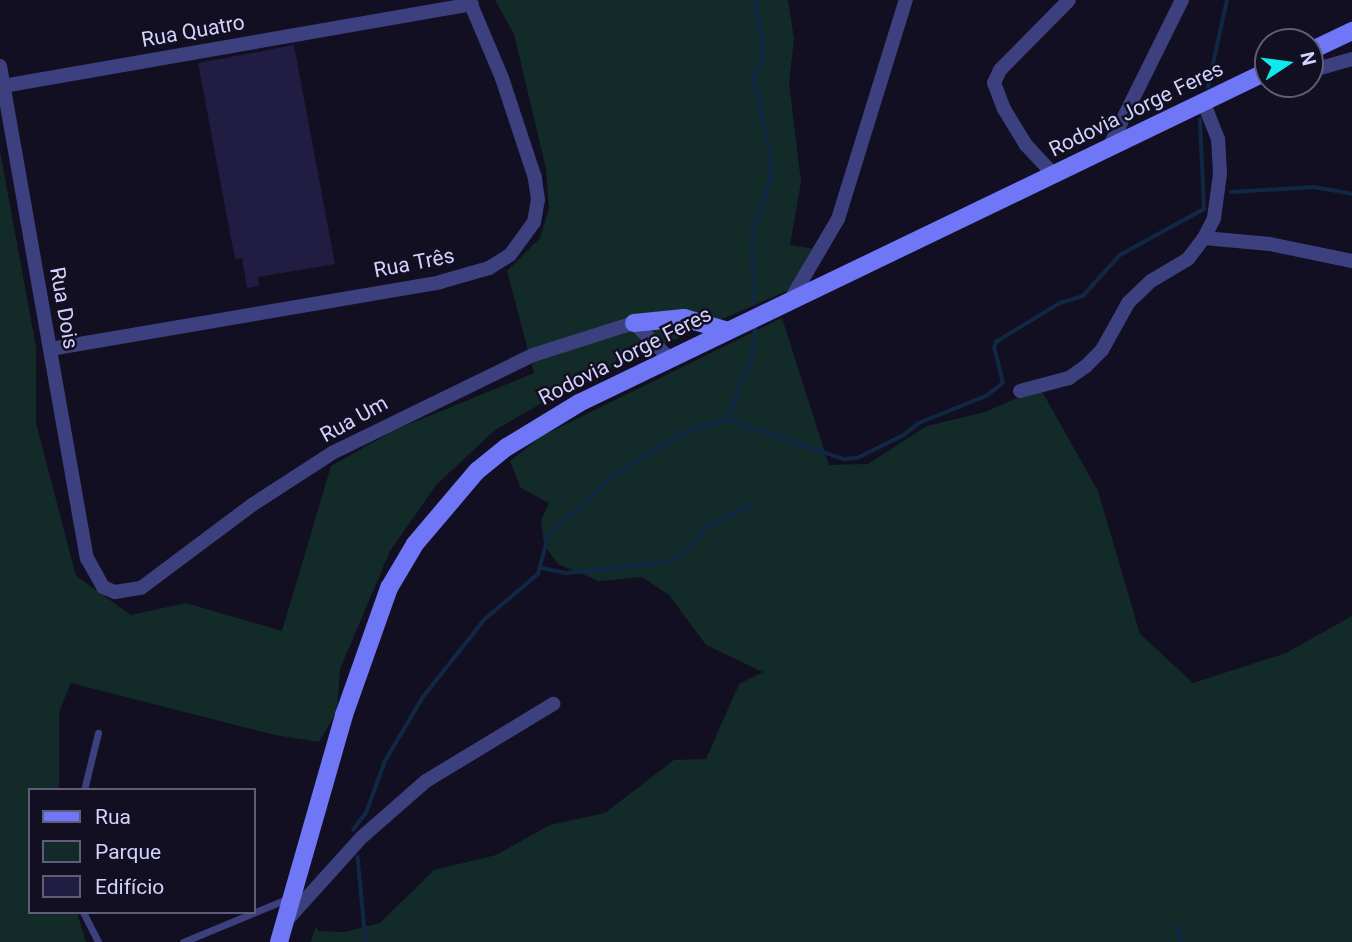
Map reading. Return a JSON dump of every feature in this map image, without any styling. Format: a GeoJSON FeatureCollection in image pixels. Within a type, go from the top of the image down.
{"type":"FeatureCollection","features":[{"type":"Feature","properties":{"kind":"main road"},"geometry":{"type":"LineString","coordinates":[[1324,44],[1352,31]]}},
{"type":"Feature","properties":{"kind":"main road","name":"Rodovia Jorge Feres"},"geometry":{"type":"LineString","coordinates":[[279,942],[369,637],[389,588],[415,544],[449,500],[507,447],[579,403],[725,330],[1254,77]]}},
{"type":"Feature","properties":{"kind":"main road"},"geometry":{"type":"LineString","coordinates":[[634,323],[684,318],[725,330]]}},
{"type":"Feature","properties":{"kind":"street"},"geometry":{"type":"LineString","coordinates":[[791,299],[838,219],[906,0]]}},
{"type":"Feature","properties":{"kind":"street"},"geometry":{"type":"LineString","coordinates":[[1054,175],[1026,145],[1004,109],[994,83],[1000,70],[1069,0]]}},
{"type":"Feature","properties":{"kind":"street"},"geometry":{"type":"LineString","coordinates":[[1109,147],[1182,0]]}},
{"type":"Feature","properties":{"kind":"street","name":"Rua Quatro"},"geometry":{"type":"LineString","coordinates":[[3,86],[470,2]]}},
{"type":"Feature","properties":{"kind":"street","name":"Rua Três"},"geometry":{"type":"LineString","coordinates":[[50,349],[440,282],[489,268],[510,255],[534,222],[536,178],[470,2]]}},
{"type":"Feature","properties":{"kind":"street"},"geometry":{"type":"LineString","coordinates":[[1324,67],[1352,59]]}},
{"type":"Feature","properties":{"kind":"street","name":"Rua Dois"},"geometry":{"type":"LineString","coordinates":[[0,66],[87,558]]}},
{"type":"Feature","properties":{"kind":"street"},"geometry":{"type":"LineString","coordinates":[[1020,391],[1069,378],[1086,366],[1102,350],[1128,303],[1151,281],[1188,259],[1204,238],[1216,208],[1220,174],[1218,139],[1203,101]]}},
{"type":"Feature","properties":{"kind":"street"},"geometry":{"type":"LineString","coordinates":[[1204,238],[1270,244],[1352,261]]}},
{"type":"Feature","properties":{"kind":"street"},"geometry":{"type":"LineString","coordinates":[[634,323],[669,358]]}},
{"type":"Feature","properties":{"kind":"street","name":"Rua Um"},"geometry":{"type":"LineString","coordinates":[[87,558],[103,587],[115,592],[141,588],[252,505],[372,431],[533,355],[634,323]]}},
{"type":"Feature","properties":{"kind":"street"},"geometry":{"type":"LineString","coordinates":[[285,922],[362,837],[425,781],[554,704]]}},
{"type":"Feature","properties":{"kind":"lane"},"geometry":{"type":"LineString","coordinates":[[84,788],[98,733]]}},
{"type":"Feature","properties":{"kind":"lane"},"geometry":{"type":"LineString","coordinates":[[256,912],[292,897]]}},
{"type":"Feature","properties":{"kind":"lane"},"geometry":{"type":"LineString","coordinates":[[84,914],[98,942]]}},
{"type":"Feature","properties":{"kind":"lane"},"geometry":{"type":"LineString","coordinates":[[183,942],[251,914]]}},
{"type":"Feature","properties":{"kind":"green space"},"geometry":{"type":"Polygon","coordinates":[[[495,0],[788,0],[794,39],[789,83],[801,182],[790,245],[822,250],[804,278],[810,281],[586,378],[495,430],[436,485],[390,551],[340,669],[337,711],[319,742],[275,735],[71,683],[59,712],[59,788],[28,788],[28,914],[78,914],[86,942],[0,942],[0,151],[36,347],[36,423],[76,576],[131,615],[186,603],[282,631],[331,466],[395,430],[534,373],[507,271],[540,238],[549,208],[546,169],[514,34],[495,0]]]}},
{"type":"Feature","properties":{"kind":"green space"},"geometry":{"type":"Polygon","coordinates":[[[782,318],[829,465],[868,464],[927,426],[985,412],[1040,388],[1098,491],[1140,634],[1193,683],[1286,653],[1352,616],[1352,942],[311,942],[316,926],[318,931],[344,932],[380,923],[434,870],[496,855],[550,825],[605,813],[674,760],[706,759],[739,684],[763,672],[706,645],[669,595],[642,577],[599,581],[558,564],[544,545],[541,520],[549,503],[521,488],[510,461],[542,436],[782,318]]]}},
{"type":"Feature","properties":{"kind":"building"},"geometry":{"type":"Polygon","coordinates":[[[294,45],[335,264],[258,277],[259,286],[247,288],[242,258],[235,259],[198,63],[294,45]]]}},
{"type":"Feature","properties":{"kind":"waterway"},"geometry":{"type":"LineString","coordinates":[[754,304],[752,236],[770,181],[770,154],[754,79],[764,56],[755,0]]}},
{"type":"Feature","properties":{"kind":"waterway"},"geometry":{"type":"LineString","coordinates":[[1208,87],[1227,0]]}},
{"type":"Feature","properties":{"kind":"waterway"},"geometry":{"type":"LineString","coordinates":[[353,830],[366,813],[385,761],[423,697],[484,620],[538,574],[548,536],[612,477],[683,433],[727,419],[844,459],[857,458],[904,435],[919,423],[986,396],[1003,383],[994,348],[996,342],[1060,303],[1083,296],[1120,255],[1204,209],[1200,120]]}},
{"type":"Feature","properties":{"kind":"waterway"},"geometry":{"type":"LineString","coordinates":[[1231,192],[1314,187],[1352,194]]}},
{"type":"Feature","properties":{"kind":"waterway"},"geometry":{"type":"LineString","coordinates":[[727,419],[752,358],[755,328]]}},
{"type":"Feature","properties":{"kind":"waterway"},"geometry":{"type":"LineString","coordinates":[[542,568],[566,573],[667,562],[681,555],[708,526],[751,505]]}},
{"type":"Feature","properties":{"kind":"waterway"},"geometry":{"type":"LineString","coordinates":[[358,857],[366,942]]}},
{"type":"Feature","properties":{"kind":"waterway"},"geometry":{"type":"LineString","coordinates":[[1178,926],[1181,942]]}}]}
